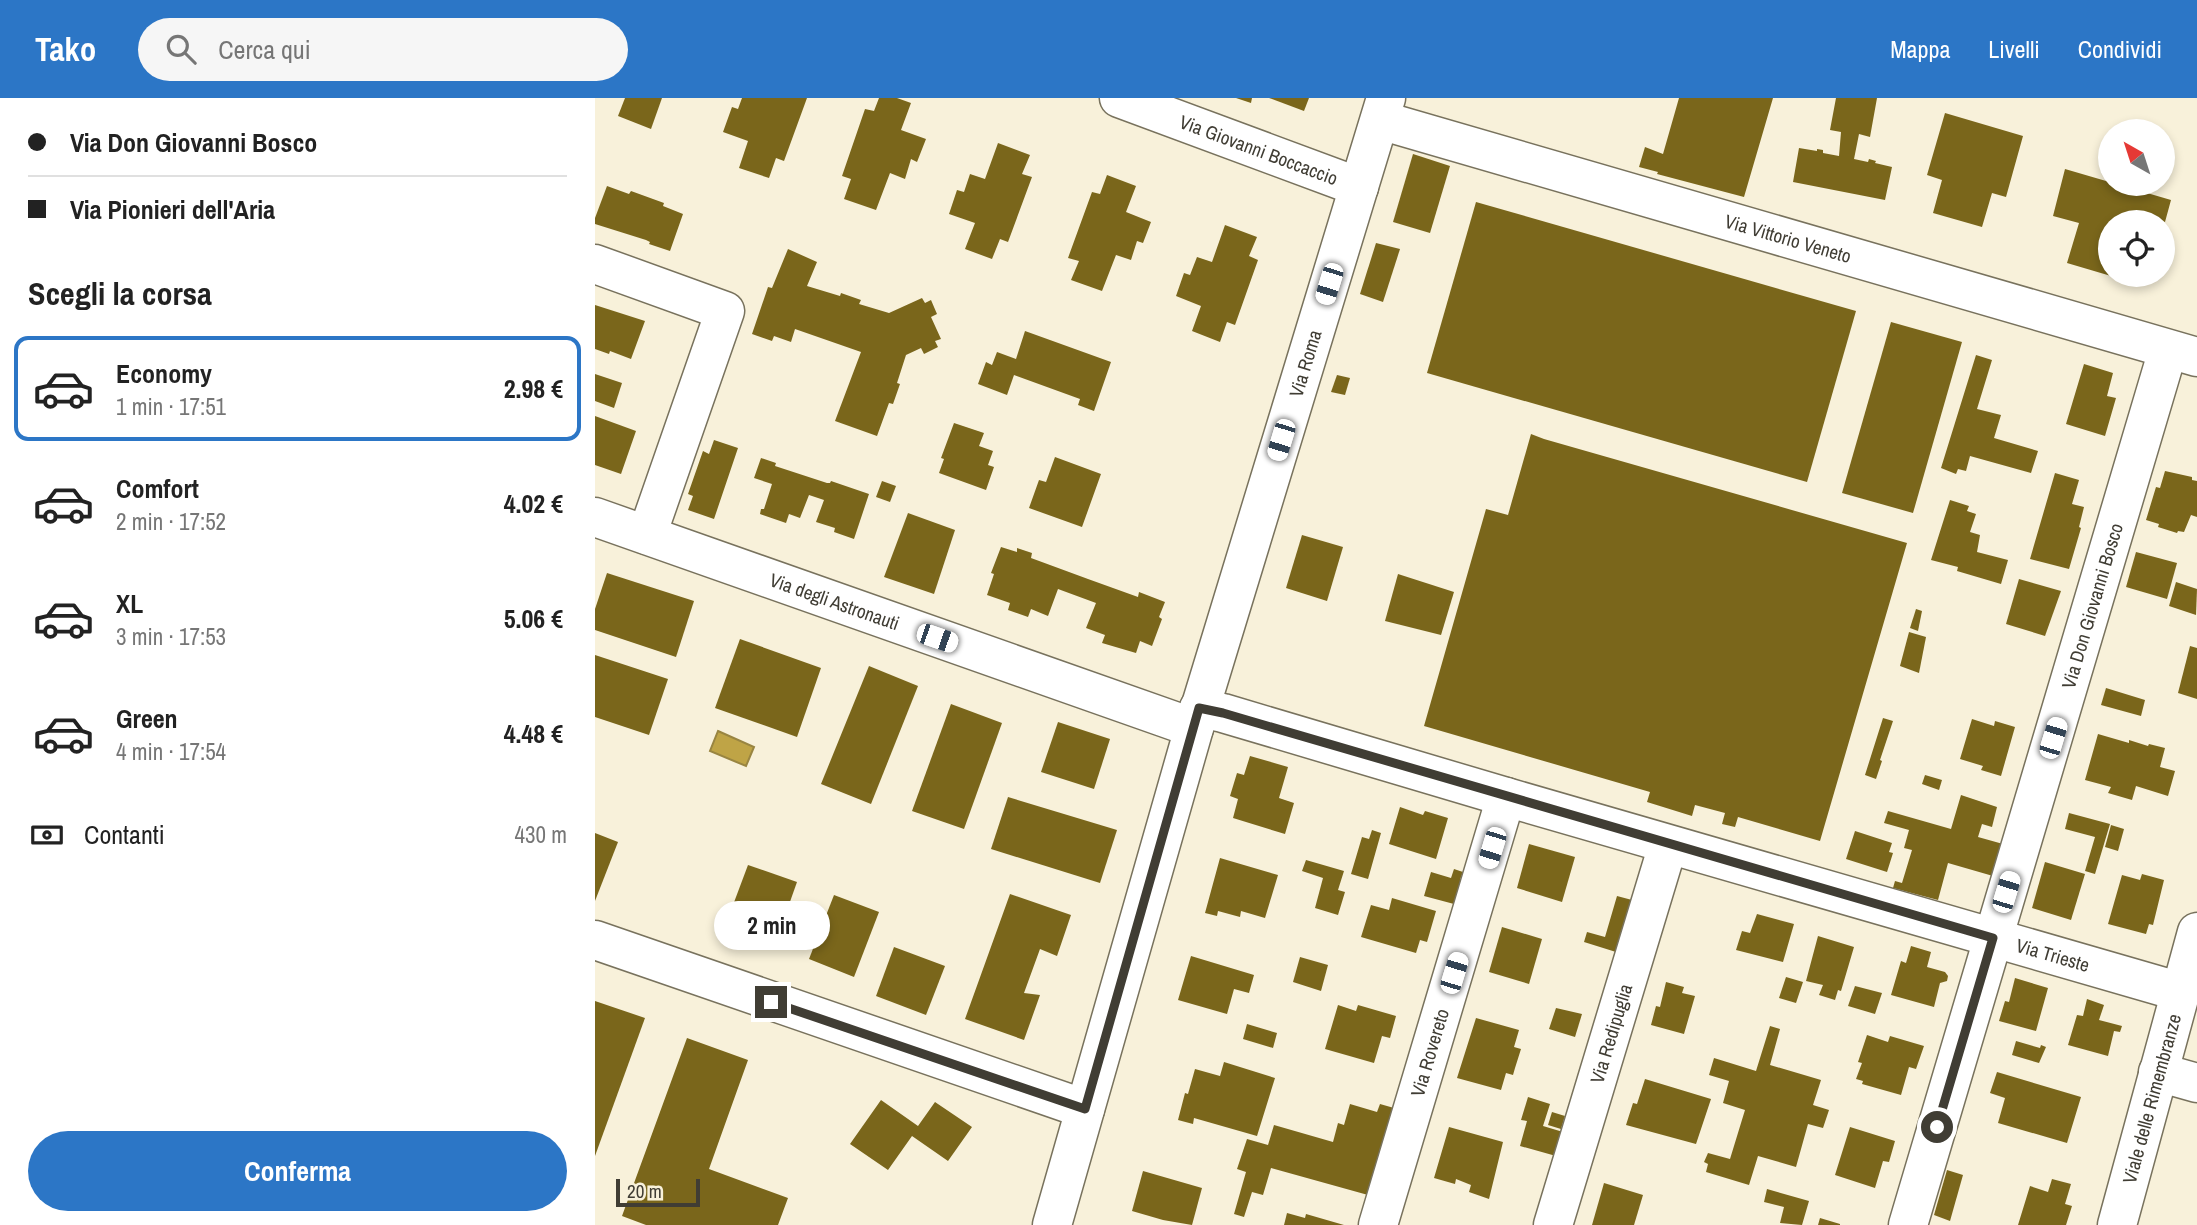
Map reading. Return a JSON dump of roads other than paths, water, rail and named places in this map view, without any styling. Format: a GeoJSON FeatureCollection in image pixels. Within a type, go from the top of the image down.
{"type":"FeatureCollection","features":[{"type":"Feature","properties":{"kind":"street","name":"Via Giovanni Boccaccio"},"geometry":{"type":"LineString","coordinates":[[1119,98],[1359,187]]}},
{"type":"Feature","properties":{"kind":"street","name":"Via Roma"},"geometry":{"type":"LineString","coordinates":[[1052,1225],[1193,728],[1383,109]]}},
{"type":"Feature","properties":{"kind":"street","name":"Via Vittorio Veneto"},"geometry":{"type":"LineString","coordinates":[[1383,109],[2183,354]]}},
{"type":"Feature","properties":{"kind":"street"},"geometry":{"type":"LineString","coordinates":[[595,264],[725,311],[647,535]]}},
{"type":"Feature","properties":{"kind":"street","name":"Via Don Giovanni Bosco"},"geometry":{"type":"LineString","coordinates":[[1908,1225],[1993,938],[2183,354]]}},
{"type":"Feature","properties":{"kind":"street","name":"Via degli Astronauti"},"geometry":{"type":"LineString","coordinates":[[595,517],[1193,728]]}},
{"type":"Feature","properties":{"kind":"street","name":"Via Trieste"},"geometry":{"type":"LineString","coordinates":[[1193,728],[1223,713],[1668,845],[2181,992]]}},
{"type":"Feature","properties":{"kind":"street","name":"Via Rovereto"},"geometry":{"type":"LineString","coordinates":[[1378,1225],[1506,797]]}},
{"type":"Feature","properties":{"kind":"street","name":"Via Redipuglia"},"geometry":{"type":"LineString","coordinates":[[1553,1225],[1668,845]]}},
{"type":"Feature","properties":{"kind":"street","name":"Viale delle Rimembranze"},"geometry":{"type":"LineString","coordinates":[[2117,1225],[2197,932]]}},
{"type":"Feature","properties":{"kind":"street"},"geometry":{"type":"LineString","coordinates":[[595,940],[1085,1109]]}},
{"type":"Feature","properties":{"kind":"street"},"geometry":{"type":"LineString","coordinates":[[2158,1072],[2197,1083]]}}]}
